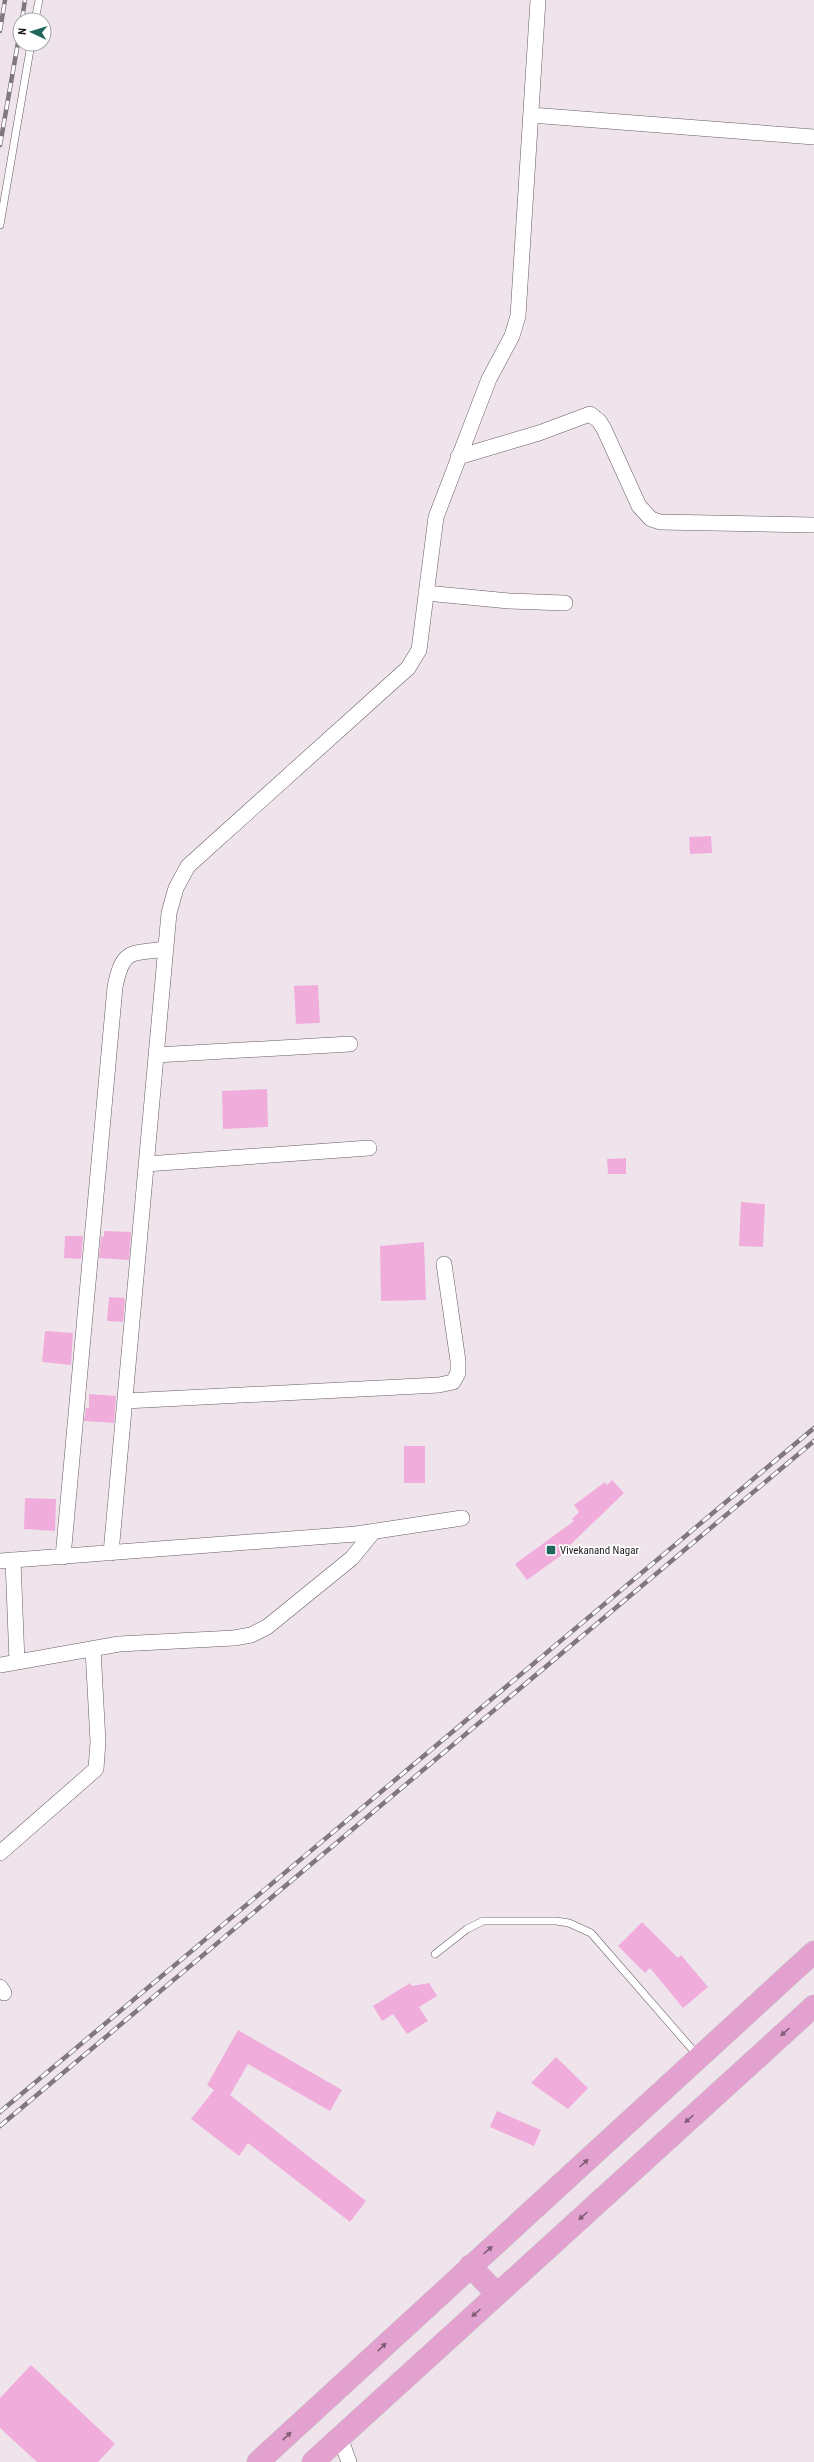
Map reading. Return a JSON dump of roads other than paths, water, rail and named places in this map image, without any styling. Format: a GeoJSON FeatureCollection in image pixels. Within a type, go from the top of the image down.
{"type":"FeatureCollection","features":[{"type":"Feature","properties":{"kind":"highway"},"geometry":{"type":"LineString","coordinates":[[258,2462],[814,1952]]}},
{"type":"Feature","properties":{"kind":"highway"},"geometry":{"type":"LineString","coordinates":[[313,2462],[814,2006]]}},
{"type":"Feature","properties":{"kind":"highway"},"geometry":{"type":"LineString","coordinates":[[470,2266],[497,2294]]}},
{"type":"Feature","properties":{"kind":"street"},"geometry":{"type":"LineString","coordinates":[[111,1553],[169,913],[176,888],[188,866],[408,668],[420,650],[436,517],[489,379],[512,336],[518,316],[538,0]]}},
{"type":"Feature","properties":{"kind":"street"},"geometry":{"type":"LineString","coordinates":[[531,115],[814,137]]}},
{"type":"Feature","properties":{"kind":"street"},"geometry":{"type":"LineString","coordinates":[[458,457],[539,433],[590,414],[599,421],[604,429],[639,506],[651,519],[660,522],[814,526]]}},
{"type":"Feature","properties":{"kind":"street"},"geometry":{"type":"LineString","coordinates":[[426,593],[509,601],[565,603]]}},
{"type":"Feature","properties":{"kind":"street"},"geometry":{"type":"LineString","coordinates":[[63,1557],[115,987],[122,962],[129,954],[166,949]]}},
{"type":"Feature","properties":{"kind":"street"},"geometry":{"type":"LineString","coordinates":[[156,1055],[350,1044]]}},
{"type":"Feature","properties":{"kind":"street"},"geometry":{"type":"LineString","coordinates":[[146,1164],[368,1148]]}},
{"type":"Feature","properties":{"kind":"street"},"geometry":{"type":"LineString","coordinates":[[125,1401],[439,1385],[452,1382],[458,1373],[458,1361],[444,1264]]}},
{"type":"Feature","properties":{"kind":"street"},"geometry":{"type":"LineString","coordinates":[[17,1662],[7,1561],[374,1531],[462,1518]]}},
{"type":"Feature","properties":{"kind":"street"},"geometry":{"type":"LineString","coordinates":[[0,1665],[119,1644],[234,1638],[251,1635],[267,1627],[352,1558],[374,1531]]}},
{"type":"Feature","properties":{"kind":"street"},"geometry":{"type":"LineString","coordinates":[[0,1853],[96,1769],[98,1742],[93,1648]]}},
{"type":"Feature","properties":{"kind":"street"},"geometry":{"type":"LineString","coordinates":[[340,2437],[350,2462]]}},
{"type":"Feature","properties":{"kind":"lane"},"geometry":{"type":"LineString","coordinates":[[37,12],[39,0]]}},
{"type":"Feature","properties":{"kind":"lane"},"geometry":{"type":"LineString","coordinates":[[0,225],[30,52]]}},
{"type":"Feature","properties":{"kind":"lane"},"geometry":{"type":"LineString","coordinates":[[436,1954],[467,1929],[483,1921],[569,1923],[591,1933],[699,2058]]}},
{"type":"Feature","properties":{"kind":"railway"},"geometry":{"type":"LineString","coordinates":[[0,31],[5,0]]}},
{"type":"Feature","properties":{"kind":"railway"},"geometry":{"type":"LineString","coordinates":[[23,12],[25,0]]}},
{"type":"Feature","properties":{"kind":"railway"},"geometry":{"type":"LineString","coordinates":[[0,145],[16,52]]}},
{"type":"Feature","properties":{"kind":"railway"},"geometry":{"type":"LineString","coordinates":[[0,2112],[814,1428]]}},
{"type":"Feature","properties":{"kind":"railway"},"geometry":{"type":"LineString","coordinates":[[0,2126],[814,1441]]}},
{"type":"Feature","properties":{"kind":"place","name":"Vivekanand Nagar"},"geometry":{"type":"Point","coordinates":[551,1550]}}]}
